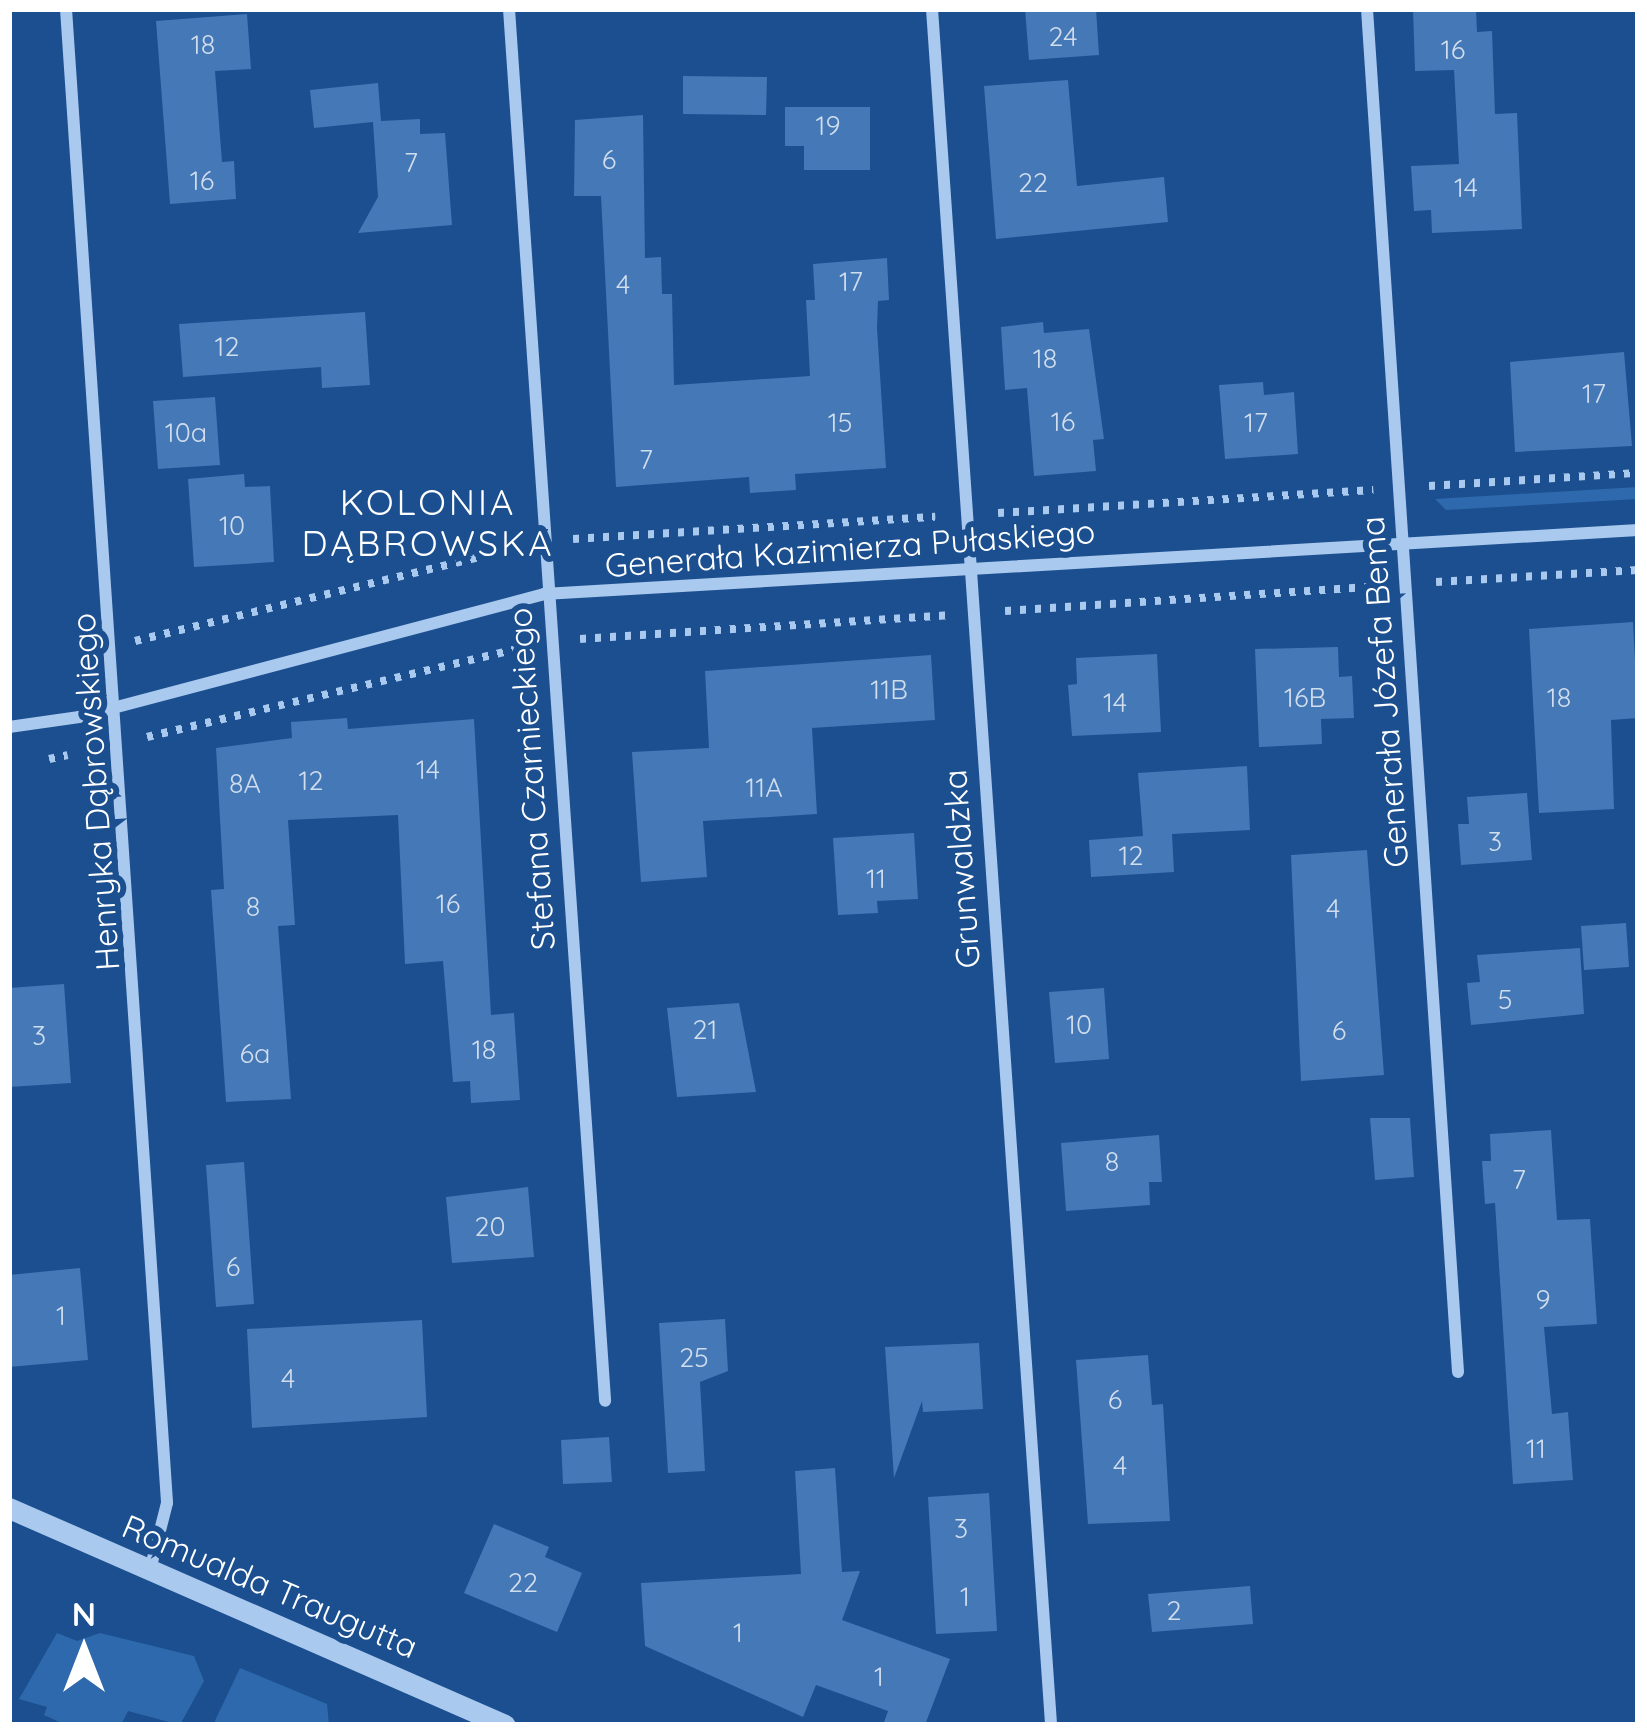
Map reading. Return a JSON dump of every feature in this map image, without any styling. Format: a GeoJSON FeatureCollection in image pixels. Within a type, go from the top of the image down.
{"type":"FeatureCollection","features":[{"type":"Feature","properties":{"kind":"street","name":"Henryka Dąbrowskiego"},"geometry":{"type":"LineString","coordinates":[[66,9],[117,705],[167,1503],[150,1570]]}},
{"type":"Feature","properties":{"kind":"street","name":"Stefana Czarnieckiego"},"geometry":{"type":"LineString","coordinates":[[509,9],[544,594],[605,1402]]}},
{"type":"Feature","properties":{"kind":"street","name":"Grunwaldzka"},"geometry":{"type":"LineString","coordinates":[[932,9],[966,567],[1051,1725]]}},
{"type":"Feature","properties":{"kind":"street","name":"Generała Józefa Bema"},"geometry":{"type":"LineString","coordinates":[[1367,9],[1458,1372]]}},
{"type":"Feature","properties":{"kind":"street","name":"Generała Kazimierza Pułaskiego"},"geometry":{"type":"LineString","coordinates":[[9,727],[117,705],[544,594],[1638,530]]}},
{"type":"Feature","properties":{"kind":"street","name":"Romualda Traugutta"},"geometry":{"type":"LineString","coordinates":[[9,1508],[505,1725]]}},
{"type":"Feature","properties":{"kind":"path"},"geometry":{"type":"LineString","coordinates":[[49,759],[548,642],[1638,570]]}},
{"type":"Feature","properties":{"kind":"shaded area"},"geometry":{"type":"Polygon","coordinates":[[[1638,487],[1638,499],[1446,510],[1435,499],[1638,487]]]}},
{"type":"Feature","properties":{"kind":"shaded area"},"geometry":{"type":"Polygon","coordinates":[[[57,1633],[77,1641],[100,1633],[194,1656],[204,1681],[180,1725],[128,1711],[121,1725],[66,1725],[44,1715],[47,1707],[19,1699],[57,1633]]]}},
{"type":"Feature","properties":{"kind":"shaded area"},"geometry":{"type":"Polygon","coordinates":[[[240,1668],[327,1704],[329,1725],[213,1725],[240,1668]]]}},
{"type":"Feature","properties":{"kind":"building"},"geometry":{"type":"Polygon","coordinates":[[[1025,9],[1096,9],[1099,55],[1029,60],[1025,9]]]}},
{"type":"Feature","properties":{"kind":"building"},"geometry":{"type":"Polygon","coordinates":[[[1413,9],[1476,9],[1477,32],[1492,31],[1495,114],[1517,113],[1522,229],[1432,233],[1431,210],[1414,211],[1411,166],[1459,164],[1454,70],[1415,71],[1413,9]]]}},
{"type":"Feature","properties":{"kind":"building"},"geometry":{"type":"Polygon","coordinates":[[[247,14],[251,69],[215,71],[222,162],[234,161],[236,199],[170,204],[156,21],[247,14]]]}},
{"type":"Feature","properties":{"kind":"building"},"geometry":{"type":"Polygon","coordinates":[[[683,76],[767,77],[766,115],[683,114],[683,76]]]}},
{"type":"Feature","properties":{"kind":"building"},"geometry":{"type":"Polygon","coordinates":[[[1068,80],[1077,186],[1164,177],[1168,222],[996,239],[984,86],[1068,80]]]}},
{"type":"Feature","properties":{"kind":"building"},"geometry":{"type":"Polygon","coordinates":[[[378,83],[381,121],[420,119],[420,134],[445,133],[452,225],[358,233],[378,197],[373,122],[314,128],[310,90],[378,83]]]}},
{"type":"Feature","properties":{"kind":"building"},"geometry":{"type":"Polygon","coordinates":[[[785,107],[870,107],[870,170],[804,170],[804,146],[785,146],[785,107]]]}},
{"type":"Feature","properties":{"kind":"building"},"geometry":{"type":"Polygon","coordinates":[[[643,115],[645,258],[661,257],[662,294],[672,294],[674,385],[810,376],[806,300],[815,300],[813,264],[887,258],[889,300],[878,301],[877,328],[886,468],[795,474],[796,490],[750,493],[749,477],[616,487],[601,196],[574,196],[575,120],[643,115]]]}},
{"type":"Feature","properties":{"kind":"building"},"geometry":{"type":"Polygon","coordinates":[[[365,312],[370,385],[322,388],[321,367],[183,377],[179,324],[365,312]]]}},
{"type":"Feature","properties":{"kind":"building"},"geometry":{"type":"Polygon","coordinates":[[[1043,322],[1044,333],[1089,329],[1104,439],[1093,440],[1096,471],[1034,476],[1027,388],[1005,390],[1001,327],[1043,322]]]}},
{"type":"Feature","properties":{"kind":"building"},"geometry":{"type":"Polygon","coordinates":[[[1624,352],[1632,446],[1515,452],[1510,362],[1624,352]]]}},
{"type":"Feature","properties":{"kind":"building"},"geometry":{"type":"Polygon","coordinates":[[[1263,382],[1264,395],[1294,392],[1298,454],[1225,459],[1219,385],[1263,382]]]}},
{"type":"Feature","properties":{"kind":"building"},"geometry":{"type":"Polygon","coordinates":[[[215,397],[220,465],[158,469],[153,401],[215,397]]]}},
{"type":"Feature","properties":{"kind":"building"},"geometry":{"type":"Polygon","coordinates":[[[244,474],[245,487],[270,486],[274,562],[194,567],[188,479],[244,474]]]}},
{"type":"Feature","properties":{"kind":"building"},"geometry":{"type":"Polygon","coordinates":[[[1633,622],[1638,718],[1611,720],[1614,809],[1539,813],[1529,629],[1633,622]]]}},
{"type":"Feature","properties":{"kind":"building"},"geometry":{"type":"Polygon","coordinates":[[[1338,647],[1339,677],[1352,676],[1354,718],[1321,719],[1322,744],[1259,747],[1255,649],[1338,647]]]}},
{"type":"Feature","properties":{"kind":"building"},"geometry":{"type":"Polygon","coordinates":[[[1157,654],[1161,732],[1072,736],[1068,685],[1077,684],[1076,658],[1157,654]]]}},
{"type":"Feature","properties":{"kind":"building"},"geometry":{"type":"Polygon","coordinates":[[[931,655],[935,720],[812,728],[817,814],[703,821],[707,877],[641,882],[632,752],[709,748],[705,671],[931,655]]]}},
{"type":"Feature","properties":{"kind":"building"},"geometry":{"type":"Polygon","coordinates":[[[347,718],[348,729],[474,719],[491,1015],[514,1013],[520,1100],[471,1103],[470,1081],[453,1082],[443,961],[405,964],[398,815],[288,820],[295,925],[278,926],[291,1099],[226,1102],[211,890],[224,889],[216,748],[292,738],[291,722],[347,718]]]}},
{"type":"Feature","properties":{"kind":"building"},"geometry":{"type":"Polygon","coordinates":[[[1247,766],[1250,830],[1172,834],[1174,872],[1091,877],[1089,840],[1143,836],[1138,773],[1247,766]]]}},
{"type":"Feature","properties":{"kind":"building"},"geometry":{"type":"Polygon","coordinates":[[[1527,793],[1532,860],[1461,865],[1458,824],[1469,824],[1467,797],[1527,793]]]}},
{"type":"Feature","properties":{"kind":"building"},"geometry":{"type":"Polygon","coordinates":[[[914,833],[918,899],[877,901],[878,913],[838,915],[833,838],[914,833]]]}},
{"type":"Feature","properties":{"kind":"building"},"geometry":{"type":"Polygon","coordinates":[[[1367,850],[1384,1075],[1301,1081],[1291,855],[1367,850]]]}},
{"type":"Feature","properties":{"kind":"building"},"geometry":{"type":"Polygon","coordinates":[[[1626,923],[1629,967],[1584,970],[1581,926],[1626,923]]]}},
{"type":"Feature","properties":{"kind":"building"},"geometry":{"type":"Polygon","coordinates":[[[1580,948],[1584,1014],[1471,1025],[1467,983],[1480,982],[1477,955],[1580,948]]]}},
{"type":"Feature","properties":{"kind":"building"},"geometry":{"type":"Polygon","coordinates":[[[64,984],[71,1083],[9,1087],[9,988],[64,984]]]}},
{"type":"Feature","properties":{"kind":"building"},"geometry":{"type":"Polygon","coordinates":[[[1104,988],[1109,1059],[1055,1063],[1049,992],[1104,988]]]}},
{"type":"Feature","properties":{"kind":"building"},"geometry":{"type":"Polygon","coordinates":[[[739,1003],[756,1092],[677,1097],[667,1008],[739,1003]]]}},
{"type":"Feature","properties":{"kind":"building"},"geometry":{"type":"Polygon","coordinates":[[[1370,1118],[1410,1118],[1414,1177],[1375,1180],[1370,1118]]]}},
{"type":"Feature","properties":{"kind":"building"},"geometry":{"type":"Polygon","coordinates":[[[1551,1130],[1557,1220],[1590,1219],[1597,1324],[1544,1327],[1552,1414],[1568,1412],[1573,1480],[1513,1484],[1495,1203],[1485,1204],[1482,1161],[1491,1161],[1490,1134],[1551,1130]]]}},
{"type":"Feature","properties":{"kind":"building"},"geometry":{"type":"Polygon","coordinates":[[[1159,1135],[1162,1182],[1149,1182],[1150,1205],[1066,1211],[1061,1143],[1159,1135]]]}},
{"type":"Feature","properties":{"kind":"building"},"geometry":{"type":"Polygon","coordinates":[[[244,1162],[254,1304],[216,1307],[206,1165],[244,1162]]]}},
{"type":"Feature","properties":{"kind":"building"},"geometry":{"type":"Polygon","coordinates":[[[528,1187],[534,1257],[452,1263],[446,1197],[528,1187]]]}},
{"type":"Feature","properties":{"kind":"building"},"geometry":{"type":"Polygon","coordinates":[[[80,1268],[88,1360],[9,1367],[9,1275],[80,1268]]]}},
{"type":"Feature","properties":{"kind":"building"},"geometry":{"type":"Polygon","coordinates":[[[725,1319],[728,1371],[700,1382],[705,1471],[668,1473],[659,1323],[725,1319]]]}},
{"type":"Feature","properties":{"kind":"building"},"geometry":{"type":"Polygon","coordinates":[[[422,1320],[427,1417],[252,1428],[247,1329],[422,1320]]]}},
{"type":"Feature","properties":{"kind":"building"},"geometry":{"type":"Polygon","coordinates":[[[979,1343],[983,1409],[923,1412],[922,1401],[894,1478],[885,1347],[979,1343]]]}},
{"type":"Feature","properties":{"kind":"building"},"geometry":{"type":"Polygon","coordinates":[[[1148,1355],[1152,1405],[1163,1404],[1170,1521],[1088,1524],[1076,1360],[1148,1355]]]}},
{"type":"Feature","properties":{"kind":"building"},"geometry":{"type":"Polygon","coordinates":[[[609,1437],[612,1482],[563,1484],[561,1440],[609,1437]]]}},
{"type":"Feature","properties":{"kind":"building"},"geometry":{"type":"Polygon","coordinates":[[[835,1468],[842,1572],[860,1571],[842,1620],[950,1659],[925,1725],[883,1725],[888,1711],[816,1685],[803,1717],[645,1646],[641,1583],[801,1574],[795,1471],[835,1468]]]}},
{"type":"Feature","properties":{"kind":"building"},"geometry":{"type":"Polygon","coordinates":[[[989,1493],[997,1631],[936,1634],[928,1497],[989,1493]]]}},
{"type":"Feature","properties":{"kind":"building"},"geometry":{"type":"Polygon","coordinates":[[[494,1524],[549,1547],[545,1557],[582,1573],[557,1632],[464,1593],[494,1524]]]}},
{"type":"Feature","properties":{"kind":"building"},"geometry":{"type":"Polygon","coordinates":[[[1250,1586],[1253,1624],[1152,1632],[1148,1594],[1250,1586]]]}},
{"type":"Feature","properties":{"kind":"district","name":"KOLONIA DĄBROWSKA"},"geometry":{"type":"Point","coordinates":[428,522]}}]}
